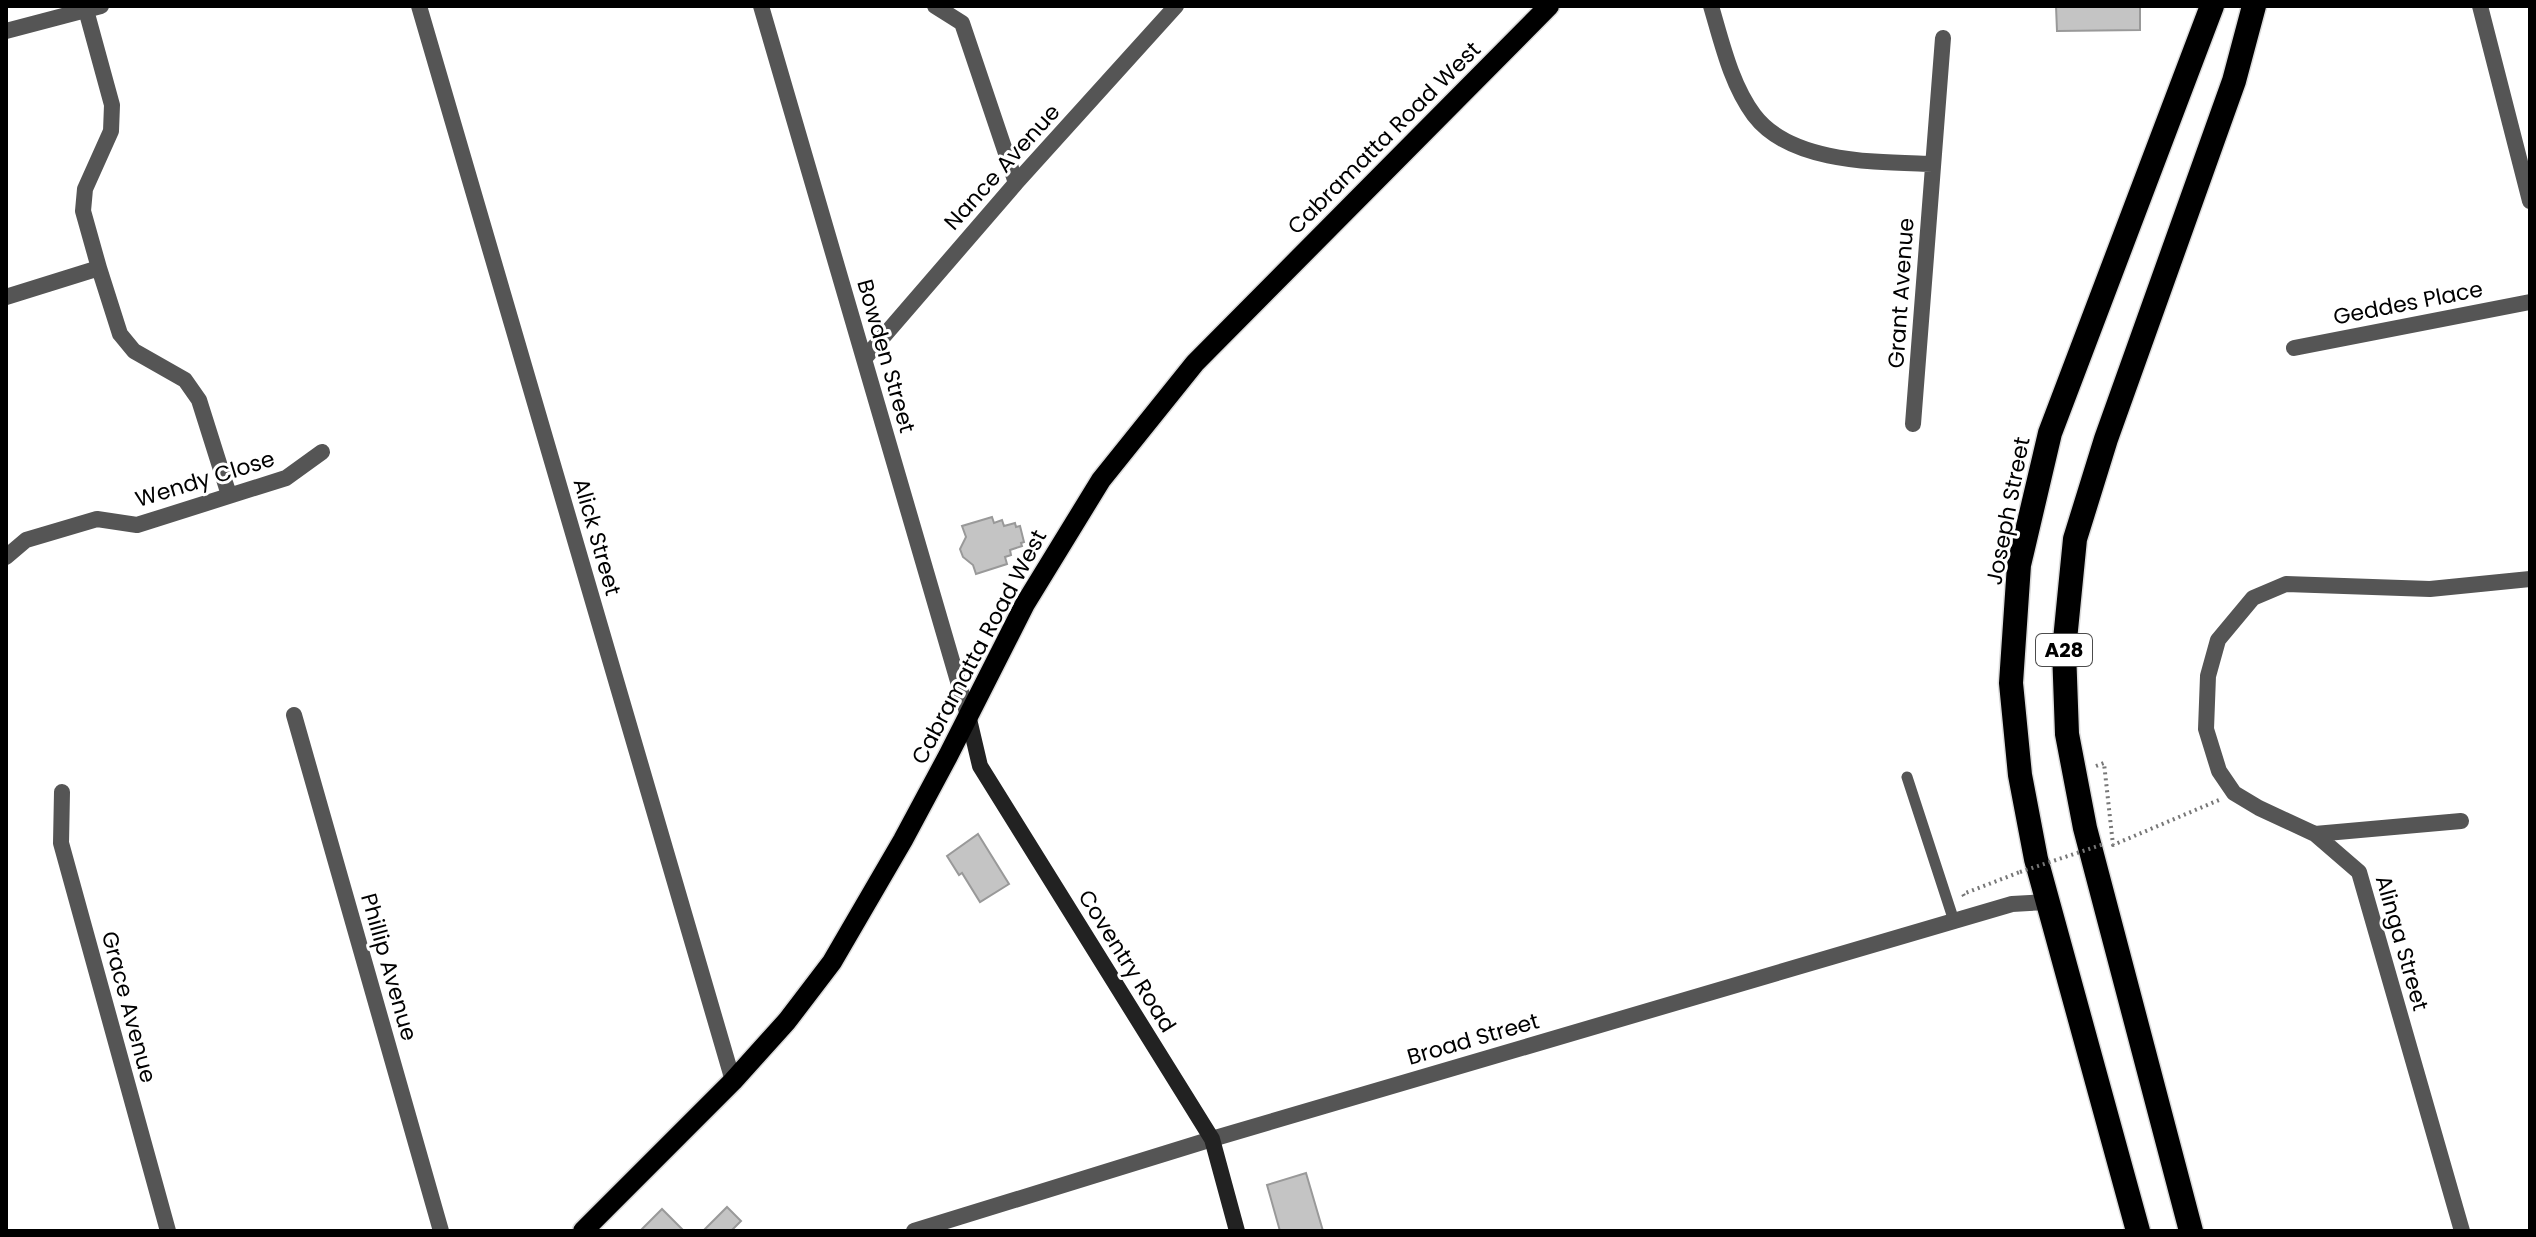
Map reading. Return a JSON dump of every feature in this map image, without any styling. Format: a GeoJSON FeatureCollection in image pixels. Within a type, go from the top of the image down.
{"type":"FeatureCollection","features":[{"type":"Feature","properties":{"kind":"highway","name":"Joseph Street"},"geometry":{"type":"LineString","coordinates":[[2138,1231],[2047,902],[2020,775],[2011,683],[2019,565],[2050,433],[2212,6]]}},
{"type":"Feature","properties":{"kind":"highway","name":"A28"},"geometry":{"type":"LineString","coordinates":[[2191,1231],[2085,828],[2067,734],[2064,650],[2075,539],[2106,439],[2234,81],[2254,6]]}},
{"type":"Feature","properties":{"kind":"main road","name":"Cabramatta Road West"},"geometry":{"type":"LineString","coordinates":[[583,1231],[733,1081],[787,1021],[832,962],[969,719],[1025,604],[1101,480],[1195,363],[1549,6]]}},
{"type":"Feature","properties":{"kind":"street","name":"Alick Street"},"geometry":{"type":"LineString","coordinates":[[419,6],[733,1081]]}},
{"type":"Feature","properties":{"kind":"street","name":"Bowden Street"},"geometry":{"type":"LineString","coordinates":[[761,6],[969,719]]}},
{"type":"Feature","properties":{"kind":"street"},"geometry":{"type":"LineString","coordinates":[[935,6],[962,23],[1016,183]]}},
{"type":"Feature","properties":{"kind":"street","name":"Nance Avenue"},"geometry":{"type":"LineString","coordinates":[[864,359],[1016,183],[1176,6]]}},
{"type":"Feature","properties":{"kind":"street"},"geometry":{"type":"LineString","coordinates":[[1711,6],[1739,90],[1755,117],[1782,140],[1808,150],[1856,161],[1933,164]]}},
{"type":"Feature","properties":{"kind":"street"},"geometry":{"type":"LineString","coordinates":[[2480,6],[2530,201]]}},
{"type":"Feature","properties":{"kind":"street"},"geometry":{"type":"LineString","coordinates":[[6,31],[93,8],[112,105],[111,131],[85,189],[83,211],[120,334],[134,351],[185,380],[199,400],[229,495]]}},
{"type":"Feature","properties":{"kind":"street","name":"Grant Avenue"},"geometry":{"type":"LineString","coordinates":[[1913,424],[1943,38]]}},
{"type":"Feature","properties":{"kind":"street"},"geometry":{"type":"LineString","coordinates":[[6,297],[99,268]]}},
{"type":"Feature","properties":{"kind":"street","name":"Geddes Place"},"geometry":{"type":"LineString","coordinates":[[2294,348],[2530,302]]}},
{"type":"Feature","properties":{"kind":"street","name":"Wendy Close"},"geometry":{"type":"LineString","coordinates":[[6,557],[26,540],[97,519],[137,525],[286,478],[322,452]]}},
{"type":"Feature","properties":{"kind":"street"},"geometry":{"type":"LineString","coordinates":[[2234,793],[2219,771],[2206,729],[2208,676],[2218,640],[2253,598],[2286,584],[2430,589],[2530,579]]}},
{"type":"Feature","properties":{"kind":"street","name":"Phillip Avenue"},"geometry":{"type":"LineString","coordinates":[[294,715],[441,1231]]}},
{"type":"Feature","properties":{"kind":"street","name":"Coventry Road"},"geometry":{"type":"LineString","coordinates":[[969,719],[980,766],[1212,1139],[1237,1231]]}},
{"type":"Feature","properties":{"kind":"street","name":"Grace Avenue"},"geometry":{"type":"LineString","coordinates":[[62,792],[61,843],[168,1231]]}},
{"type":"Feature","properties":{"kind":"street","name":"Alinga Street"},"geometry":{"type":"LineString","coordinates":[[2234,793],[2315,834],[2359,872],[2462,1231]]}},
{"type":"Feature","properties":{"kind":"street"},"geometry":{"type":"LineString","coordinates":[[2315,834],[2461,821]]}},
{"type":"Feature","properties":{"kind":"street","name":"Broad Street"},"geometry":{"type":"LineString","coordinates":[[914,1231],[1212,1139],[2012,904],[2047,902]]}},
{"type":"Feature","properties":{"kind":"lane"},"geometry":{"type":"LineString","coordinates":[[1907,777],[1958,920]]}},
{"type":"Feature","properties":{"kind":"path"},"geometry":{"type":"LineString","coordinates":[[2097,777],[2096,764],[2104,763],[2113,845],[2234,793]]}},
{"type":"Feature","properties":{"kind":"path"},"geometry":{"type":"LineString","coordinates":[[1994,889],[1965,898],[1963,894],[2104,844],[2103,830]]}},
{"type":"Feature","properties":{"kind":"building"},"geometry":{"type":"Polygon","coordinates":[[[2056,6],[2140,6],[2140,30],[2057,31],[2056,6]]]}},
{"type":"Feature","properties":{"kind":"building"},"geometry":{"type":"Polygon","coordinates":[[[992,517],[994,523],[1002,520],[1004,526],[1015,523],[1016,527],[1020,526],[1024,542],[1022,546],[1010,550],[1011,555],[1005,557],[1007,564],[976,574],[960,549],[966,537],[962,526],[992,517]]]}},
{"type":"Feature","properties":{"kind":"building"},"geometry":{"type":"Polygon","coordinates":[[[978,834],[1009,884],[980,902],[947,856],[978,834]]]}},
{"type":"Feature","properties":{"kind":"building"},"geometry":{"type":"Polygon","coordinates":[[[1306,1173],[1323,1231],[1280,1231],[1267,1185],[1306,1173]]]}},
{"type":"Feature","properties":{"kind":"building"},"geometry":{"type":"Polygon","coordinates":[[[727,1207],[741,1221],[731,1231],[703,1231],[727,1207]]]}},
{"type":"Feature","properties":{"kind":"building"},"geometry":{"type":"Polygon","coordinates":[[[662,1209],[684,1231],[640,1231],[662,1209]]]}}]}
